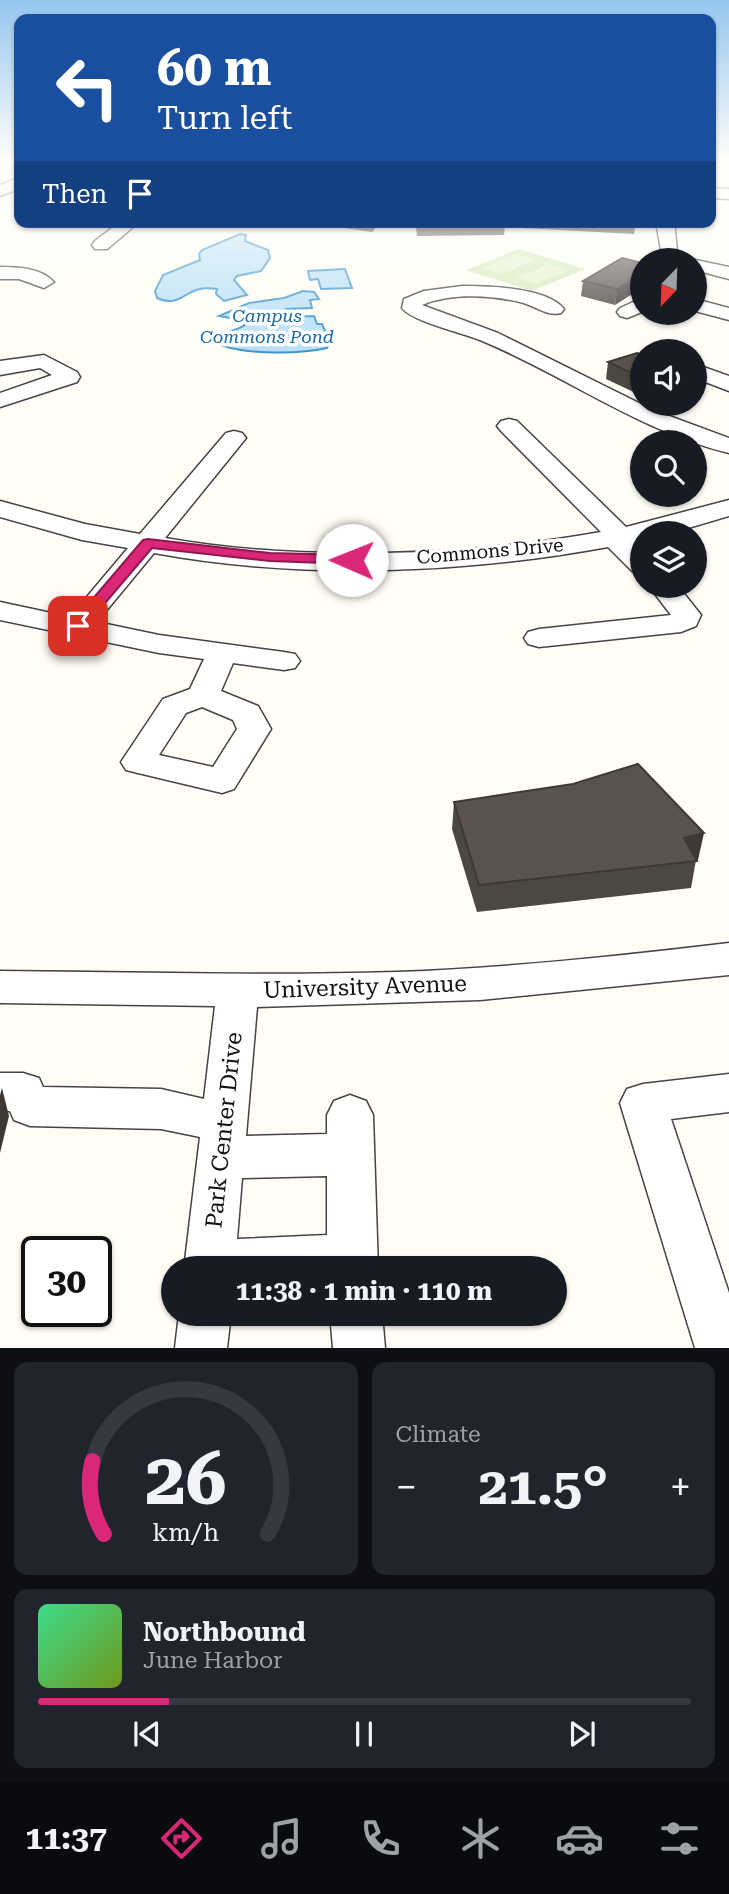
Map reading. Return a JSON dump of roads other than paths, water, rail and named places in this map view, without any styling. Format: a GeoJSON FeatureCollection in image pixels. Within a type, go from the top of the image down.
{"type":"FeatureCollection","features":[{"type":"Feature","properties":{"kind":"street"},"geometry":{"type":"LineString","coordinates":[[101,245],[123,228]]}},
{"type":"Feature","properties":{"kind":"street"},"geometry":{"type":"LineString","coordinates":[[666,228],[668,248]]}},
{"type":"Feature","properties":{"kind":"street"},"geometry":{"type":"LineString","coordinates":[[707,271],[729,273]]}},
{"type":"Feature","properties":{"kind":"street"},"geometry":{"type":"LineString","coordinates":[[0,273],[21,273],[36,289]]}},
{"type":"Feature","properties":{"kind":"street"},"geometry":{"type":"LineString","coordinates":[[554,309],[545,302],[521,296],[481,292],[422,296],[412,305],[428,316],[491,337],[645,415],[729,446]]}},
{"type":"Feature","properties":{"kind":"street"},"geometry":{"type":"LineString","coordinates":[[707,308],[729,314]]}},
{"type":"Feature","properties":{"kind":"street"},"geometry":{"type":"LineString","coordinates":[[0,368],[44,362],[69,376],[1,398]]}},
{"type":"Feature","properties":{"kind":"street"},"geometry":{"type":"LineString","coordinates":[[707,375],[729,384]]}},
{"type":"Feature","properties":{"kind":"street"},"geometry":{"type":"LineString","coordinates":[[509,426],[630,552]]}},
{"type":"Feature","properties":{"kind":"street"},"geometry":{"type":"LineString","coordinates":[[78,626],[234,438]]}},
{"type":"Feature","properties":{"kind":"street","name":"Commons Drive"},"geometry":{"type":"LineString","coordinates":[[0,509],[69,528],[148,543],[270,557],[379,560],[514,552],[617,537],[729,508]]}},
{"type":"Feature","properties":{"kind":"street"},"geometry":{"type":"LineString","coordinates":[[539,638],[681,623],[686,615],[673,598]]}},
{"type":"Feature","properties":{"kind":"street"},"geometry":{"type":"LineString","coordinates":[[0,611],[159,644],[284,661]]}},
{"type":"Feature","properties":{"kind":"street"},"geometry":{"type":"LineString","coordinates":[[203,695],[223,652]]}},
{"type":"Feature","properties":{"kind":"street","name":"University Avenue"},"geometry":{"type":"LineString","coordinates":[[0,987],[238,991],[399,988],[581,976],[729,959]]}},
{"type":"Feature","properties":{"kind":"street","name":"Park Center Drive"},"geometry":{"type":"LineString","coordinates":[[211,1256],[238,991]]}},
{"type":"Feature","properties":{"kind":"street"},"geometry":{"type":"LineString","coordinates":[[721,1348],[643,1103],[729,1093]]}},
{"type":"Feature","properties":{"kind":"street"},"geometry":{"type":"LineString","coordinates":[[15,1099],[161,1110],[223,1140],[350,1135],[353,1256]]}},
{"type":"Feature","properties":{"kind":"street"},"geometry":{"type":"LineString","coordinates":[[201,1348],[204,1326]]}},
{"type":"Feature","properties":{"kind":"street"},"geometry":{"type":"LineString","coordinates":[[357,1326],[359,1348]]}},
{"type":"Feature","properties":{"kind":"water","name":"Campus Commons Pond"},"geometry":{"type":"Polygon","coordinates":[[[240,234],[246,235],[245,241],[268,250],[270,258],[261,271],[237,276],[234,280],[247,295],[224,301],[216,294],[217,289],[206,288],[173,301],[157,298],[155,291],[163,275],[200,260],[199,254],[202,250],[240,234]]]}},
{"type":"Feature","properties":{"kind":"water"},"geometry":{"type":"Polygon","coordinates":[[[345,269],[352,288],[321,289],[318,279],[310,280],[308,271],[345,269]]]}},
{"type":"Feature","properties":{"kind":"water","name":"Campus Commons Pond"},"geometry":{"type":"Polygon","coordinates":[[[303,291],[314,292],[319,299],[310,300],[312,308],[286,309],[288,317],[314,316],[317,324],[322,324],[330,342],[327,348],[301,352],[250,351],[235,349],[212,340],[245,325],[237,319],[219,316],[249,303],[284,298],[303,291]]]}}]}
